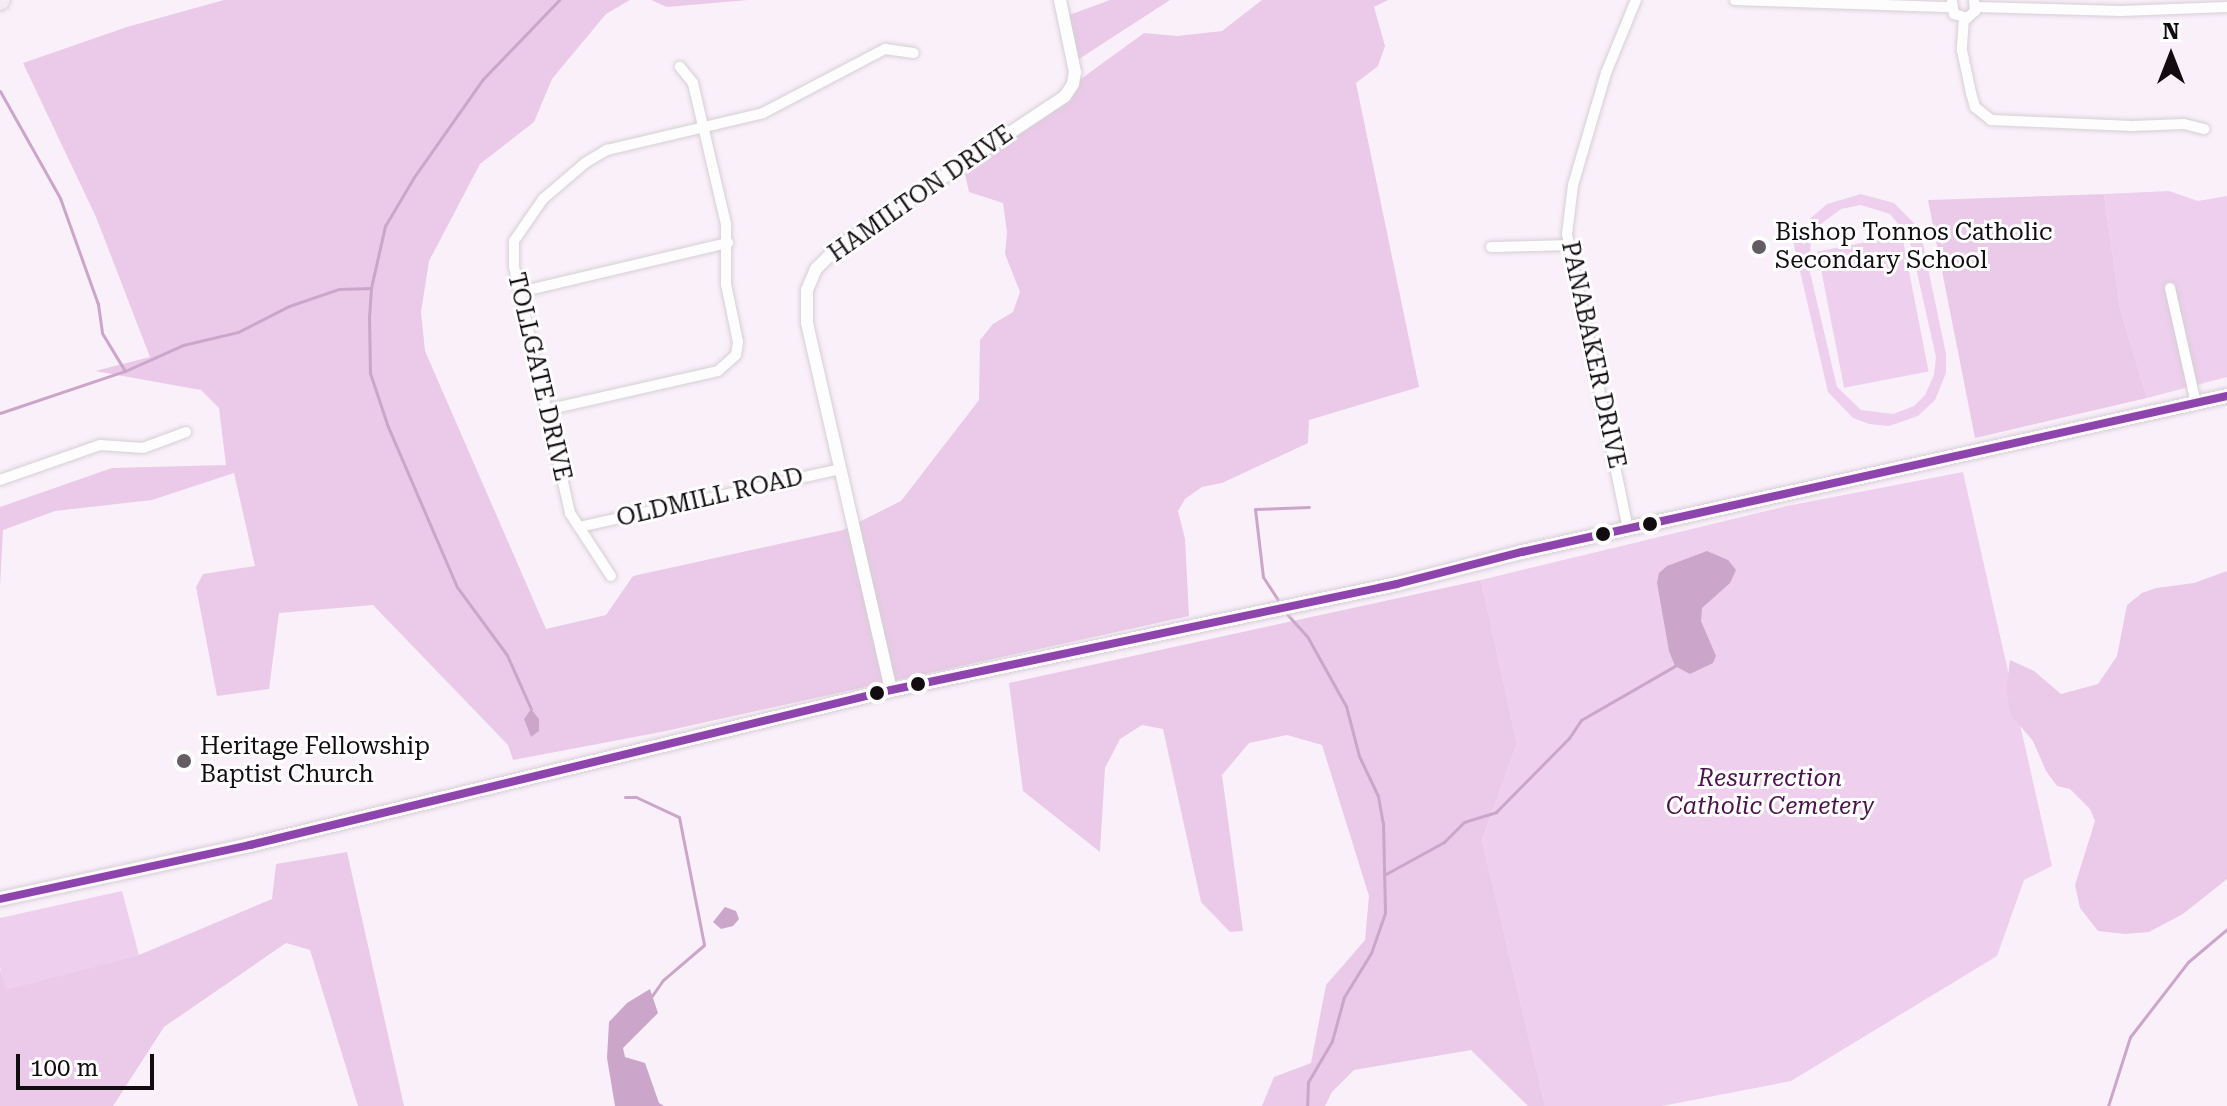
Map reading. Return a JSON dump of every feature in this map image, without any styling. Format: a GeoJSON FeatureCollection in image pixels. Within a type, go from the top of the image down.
{"type":"FeatureCollection","features":[{"type":"Feature","properties":{"kind":"main road"},"geometry":{"type":"LineString","coordinates":[[0,899],[199,857],[891,690],[1397,584],[1628,529],[2227,396]]}},
{"type":"Feature","properties":{"kind":"street","name":"HAMILTON DRIVE"},"geometry":{"type":"LineString","coordinates":[[891,690],[806,316],[805,298],[812,275],[838,247],[1065,96],[1073,84],[1075,72],[1060,0]]}},
{"type":"Feature","properties":{"kind":"street","name":"PANABAKER DRIVE"},"geometry":{"type":"LineString","coordinates":[[1628,529],[1567,245],[1573,185],[1606,73],[1636,0]]}},
{"type":"Feature","properties":{"kind":"street"},"geometry":{"type":"LineString","coordinates":[[1735,0],[1952,3],[1956,16],[1964,18],[1973,14],[1975,3],[2121,11],[2227,7]]}},
{"type":"Feature","properties":{"kind":"street"},"geometry":{"type":"LineString","coordinates":[[1964,18],[1962,50],[1971,93],[1975,107],[1991,120],[2132,126],[2184,124],[2204,129]]}},
{"type":"Feature","properties":{"kind":"street","name":"TOLLGATE DRIVE"},"geometry":{"type":"LineString","coordinates":[[611,576],[570,513],[512,248],[543,199],[607,150],[763,113],[885,49],[914,53]]}},
{"type":"Feature","properties":{"kind":"street"},"geometry":{"type":"LineString","coordinates":[[546,410],[718,371],[729,364],[738,342],[726,284],[728,243],[705,127],[693,83],[680,67]]}},
{"type":"Feature","properties":{"kind":"street"},"geometry":{"type":"LineString","coordinates":[[520,292],[728,243]]}},
{"type":"Feature","properties":{"kind":"street"},"geometry":{"type":"LineString","coordinates":[[1491,247],[1567,245]]}},
{"type":"Feature","properties":{"kind":"street"},"geometry":{"type":"LineString","coordinates":[[2170,288],[2196,403]]}},
{"type":"Feature","properties":{"kind":"street"},"geometry":{"type":"LineString","coordinates":[[0,480],[100,445],[143,448],[186,432]]}},
{"type":"Feature","properties":{"kind":"street","name":"OLDMILL ROAD"},"geometry":{"type":"LineString","coordinates":[[579,527],[840,469]]}},
{"type":"Feature","properties":{"kind":"green space"},"geometry":{"type":"Polygon","coordinates":[[[2169,191],[2198,201],[2227,196],[2227,377],[2147,398],[2120,309],[2104,194],[2169,191]]]}},
{"type":"Feature","properties":{"kind":"green space"},"geometry":{"type":"Polygon","coordinates":[[[1861,194],[1894,203],[1913,222],[1923,244],[1946,354],[1946,373],[1935,400],[1918,416],[1889,426],[1869,424],[1853,418],[1828,392],[1790,228],[1800,226],[1802,234],[1811,218],[1827,204],[1861,194]],[[1861,205],[1841,209],[1822,223],[1811,241],[1809,268],[1837,387],[1861,410],[1893,414],[1914,406],[1925,395],[1934,375],[1936,357],[1909,237],[1890,214],[1861,205]]]}},
{"type":"Feature","properties":{"kind":"green space"},"geometry":{"type":"Polygon","coordinates":[[[1902,235],[1929,371],[1844,388],[1818,251],[1902,235]]]}},
{"type":"Feature","properties":{"kind":"green space","name":"Resurrection Catholic Cemetery"},"geometry":{"type":"Polygon","coordinates":[[[1963,472],[2052,866],[2024,880],[1997,956],[1791,1081],[1662,1106],[1545,1106],[1482,840],[1517,744],[1481,580],[1787,506],[1963,472]]]}},
{"type":"Feature","properties":{"kind":"green space"},"geometry":{"type":"Polygon","coordinates":[[[122,891],[139,955],[5,991],[0,967],[0,918],[122,891]]]}},
{"type":"Feature","properties":{"kind":"shaded area"},"geometry":{"type":"Polygon","coordinates":[[[224,0],[630,0],[606,14],[552,79],[534,122],[480,164],[429,261],[421,312],[425,351],[546,629],[606,615],[633,576],[843,530],[901,501],[979,400],[980,340],[993,324],[1013,312],[1020,292],[1005,254],[1007,232],[1003,203],[969,192],[963,165],[1144,33],[1177,36],[1222,31],[1262,0],[1388,0],[1374,7],[1385,46],[1378,66],[1356,83],[1419,387],[1309,420],[1308,443],[1222,483],[1202,487],[1185,499],[1178,511],[1185,539],[1189,616],[661,732],[513,760],[508,745],[373,605],[279,613],[269,689],[217,696],[196,587],[203,574],[255,566],[234,473],[152,500],[55,511],[3,530],[0,586],[0,507],[112,468],[226,465],[219,408],[201,390],[95,371],[150,357],[96,217],[23,63],[127,27],[224,0]]]}},
{"type":"Feature","properties":{"kind":"shaded area"},"geometry":{"type":"Polygon","coordinates":[[[651,0],[748,0],[667,7],[651,0]]]}},
{"type":"Feature","properties":{"kind":"shaded area"},"geometry":{"type":"Polygon","coordinates":[[[1110,0],[1170,0],[1079,59],[1069,15],[1110,0]]]}},
{"type":"Feature","properties":{"kind":"shaded area"},"geometry":{"type":"Polygon","coordinates":[[[2104,194],[2120,309],[2147,398],[1975,438],[1928,200],[2104,194]]]}},
{"type":"Feature","properties":{"kind":"shaded area"},"geometry":{"type":"Polygon","coordinates":[[[1707,551],[1728,560],[1736,570],[1730,583],[1702,608],[1701,621],[1716,656],[1713,663],[1690,674],[1675,666],[1669,651],[1657,583],[1659,573],[1667,566],[1707,551]]]}},
{"type":"Feature","properties":{"kind":"shaded area"},"geometry":{"type":"Polygon","coordinates":[[[2227,571],[2227,879],[2183,914],[2149,932],[2125,934],[2098,931],[2080,908],[2075,885],[2095,821],[2090,809],[2070,789],[2057,786],[2046,771],[2033,741],[2011,715],[2006,691],[2010,660],[2034,671],[2061,694],[2098,684],[2117,656],[2127,605],[2142,593],[2156,588],[2194,583],[2227,571]]]}},
{"type":"Feature","properties":{"kind":"shaded area"},"geometry":{"type":"Polygon","coordinates":[[[1481,580],[1517,744],[1482,840],[1545,1106],[1528,1106],[1471,1050],[1354,1070],[1332,1092],[1325,1106],[1262,1106],[1274,1077],[1311,1063],[1326,985],[1365,940],[1369,896],[1322,745],[1287,735],[1249,743],[1222,775],[1243,931],[1230,932],[1201,902],[1163,729],[1142,725],[1120,739],[1105,768],[1100,852],[1023,791],[1009,683],[1481,580]]]}},
{"type":"Feature","properties":{"kind":"shaded area"},"geometry":{"type":"Polygon","coordinates":[[[531,709],[539,719],[539,731],[531,737],[524,719],[531,709]]]}},
{"type":"Feature","properties":{"kind":"shaded area"},"geometry":{"type":"Polygon","coordinates":[[[347,852],[404,1106],[358,1106],[310,950],[286,943],[164,1027],[113,1106],[0,1106],[0,969],[6,990],[139,955],[272,899],[276,864],[347,852]]]}},
{"type":"Feature","properties":{"kind":"shaded area"},"geometry":{"type":"Polygon","coordinates":[[[725,907],[736,911],[739,919],[733,926],[721,929],[713,922],[725,907]]]}},
{"type":"Feature","properties":{"kind":"shaded area"},"geometry":{"type":"Polygon","coordinates":[[[650,989],[658,1013],[623,1048],[625,1057],[645,1063],[659,1103],[664,1106],[615,1106],[607,1058],[609,1022],[627,1003],[650,989]]]}},
{"type":"Feature","properties":{"kind":"waterway"},"geometry":{"type":"LineString","coordinates":[[531,709],[507,655],[457,587],[388,427],[370,373],[369,317],[371,288],[385,226],[414,177],[483,79],[559,0]]}},
{"type":"Feature","properties":{"kind":"waterway"},"geometry":{"type":"LineString","coordinates":[[0,91],[60,198],[98,304],[102,333],[125,371]]}},
{"type":"Feature","properties":{"kind":"waterway"},"geometry":{"type":"LineString","coordinates":[[0,413],[125,371],[183,345],[238,332],[289,306],[339,289],[371,288]]}},
{"type":"Feature","properties":{"kind":"waterway"},"geometry":{"type":"LineString","coordinates":[[1280,603],[1263,577],[1255,509],[1309,507]]}},
{"type":"Feature","properties":{"kind":"waterway"},"geometry":{"type":"LineString","coordinates":[[1286,613],[1307,636],[1346,706],[1359,756],[1378,796],[1383,823],[1385,913],[1371,953],[1344,997],[1332,1041],[1308,1082],[1307,1106]]}},
{"type":"Feature","properties":{"kind":"waterway"},"geometry":{"type":"LineString","coordinates":[[1384,875],[1444,842],[1464,822],[1496,812],[1569,738],[1581,720],[1675,666]]}},
{"type":"Feature","properties":{"kind":"waterway"},"geometry":{"type":"LineString","coordinates":[[625,797],[636,797],[679,817],[704,945],[663,980],[652,996]]}},
{"type":"Feature","properties":{"kind":"waterway"},"geometry":{"type":"LineString","coordinates":[[2108,1106],[2130,1037],[2188,962],[2227,929]]}},
{"type":"Feature","properties":{"kind":"transit line"},"geometry":{"type":"LineString","coordinates":[[0,899],[250,845],[891,690],[1397,584],[1522,552],[2227,396]]}},
{"type":"Feature","properties":{"kind":"place","name":"Bishop Tonnos Catholic Secondary School"},"geometry":{"type":"Point","coordinates":[1759,247]}},
{"type":"Feature","properties":{"kind":"place","name":"Heritage Fellowship Baptist Church"},"geometry":{"type":"Point","coordinates":[184,761]}}]}
